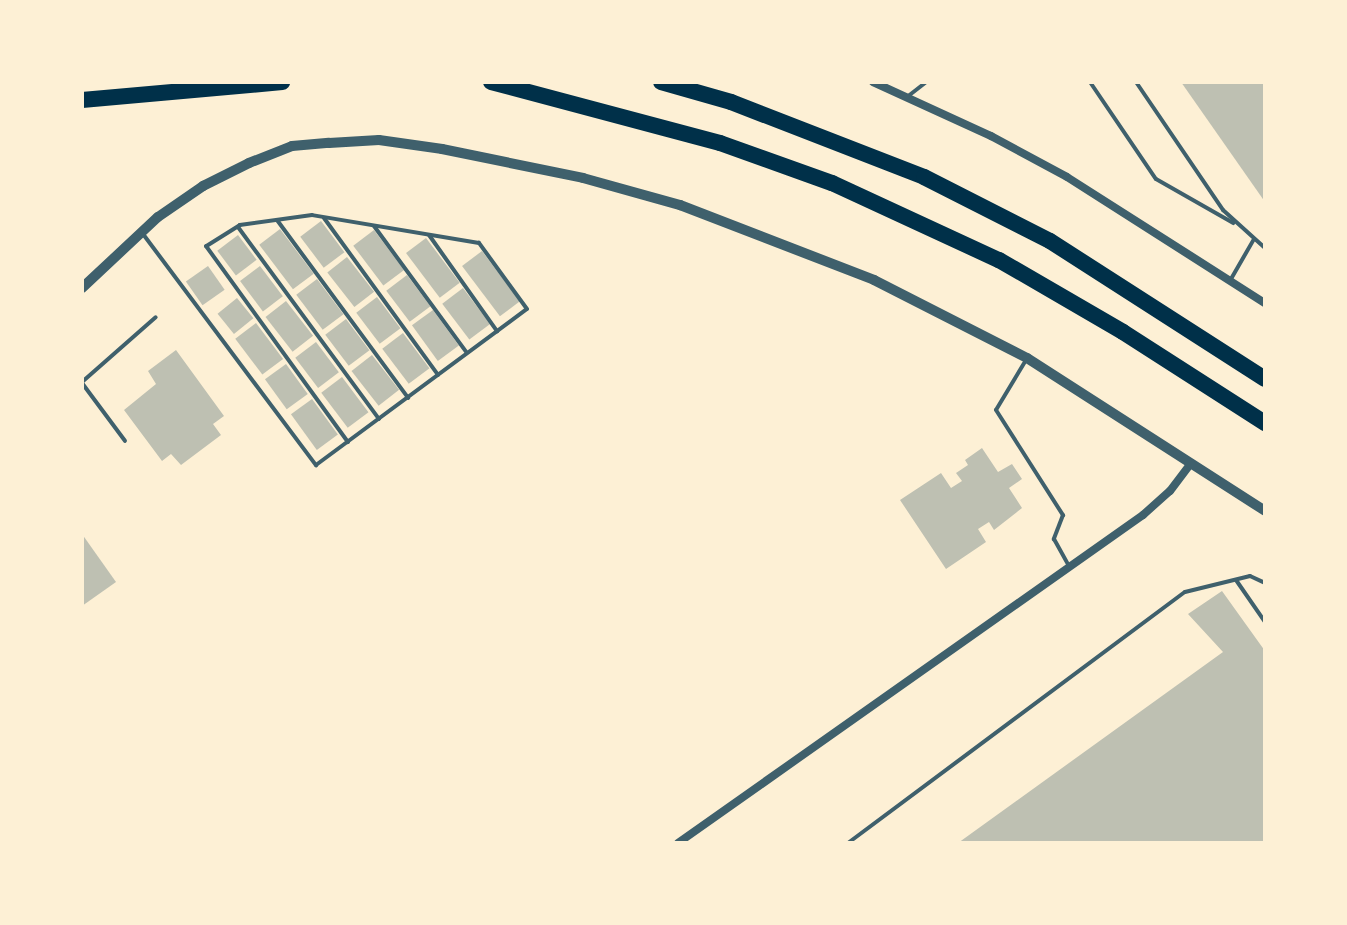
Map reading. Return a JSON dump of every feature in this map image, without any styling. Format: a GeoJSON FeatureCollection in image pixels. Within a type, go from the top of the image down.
{"type":"FeatureCollection","features":[{"type":"Feature","properties":{"kind":"highway"},"geometry":{"type":"LineString","coordinates":[[82,100],[282,82]]}},
{"type":"Feature","properties":{"kind":"highway"},"geometry":{"type":"LineString","coordinates":[[491,82],[720,143],[832,183],[999,260],[1123,332],[1265,423]]}},
{"type":"Feature","properties":{"kind":"highway"},"geometry":{"type":"LineString","coordinates":[[661,82],[731,102],[924,177],[1050,241],[1265,379]]}},
{"type":"Feature","properties":{"kind":"street"},"geometry":{"type":"LineString","coordinates":[[873,82],[1067,177],[1265,303]]}},
{"type":"Feature","properties":{"kind":"street"},"geometry":{"type":"LineString","coordinates":[[82,288],[142,232],[203,186],[292,146],[379,140],[583,178],[680,205],[874,280],[1027,358],[1265,511]]}},
{"type":"Feature","properties":{"kind":"street"},"geometry":{"type":"LineString","coordinates":[[678,843],[1157,504],[1191,463]]}},
{"type":"Feature","properties":{"kind":"lane"},"geometry":{"type":"LineString","coordinates":[[907,97],[926,82]]}},
{"type":"Feature","properties":{"kind":"lane"},"geometry":{"type":"LineString","coordinates":[[1090,82],[1156,179],[1235,224],[1265,248]]}},
{"type":"Feature","properties":{"kind":"lane"},"geometry":{"type":"LineString","coordinates":[[1136,82],[1235,224]]}},
{"type":"Feature","properties":{"kind":"lane"},"geometry":{"type":"LineString","coordinates":[[323,217],[438,375]]}},
{"type":"Feature","properties":{"kind":"lane"},"geometry":{"type":"LineString","coordinates":[[142,232],[316,465],[348,442],[408,398],[527,309],[479,243],[323,217],[238,227],[206,246],[348,442]]}},
{"type":"Feature","properties":{"kind":"lane"},"geometry":{"type":"LineString","coordinates":[[277,220],[408,398]]}},
{"type":"Feature","properties":{"kind":"lane"},"geometry":{"type":"LineString","coordinates":[[374,225],[467,353]]}},
{"type":"Feature","properties":{"kind":"lane"},"geometry":{"type":"LineString","coordinates":[[238,227],[379,419]]}},
{"type":"Feature","properties":{"kind":"lane"},"geometry":{"type":"LineString","coordinates":[[429,235],[497,331]]}},
{"type":"Feature","properties":{"kind":"lane"},"geometry":{"type":"LineString","coordinates":[[1230,280],[1254,239]]}},
{"type":"Feature","properties":{"kind":"lane"},"geometry":{"type":"LineString","coordinates":[[125,441],[82,382],[156,317]]}},
{"type":"Feature","properties":{"kind":"lane"},"geometry":{"type":"LineString","coordinates":[[1027,358],[996,410],[1063,515],[1054,539],[1070,568]]}},
{"type":"Feature","properties":{"kind":"lane"},"geometry":{"type":"LineString","coordinates":[[848,843],[1185,592],[1250,576],[1265,583]]}},
{"type":"Feature","properties":{"kind":"lane"},"geometry":{"type":"LineString","coordinates":[[1236,580],[1265,622]]}},
{"type":"Feature","properties":{"kind":"building"},"geometry":{"type":"Polygon","coordinates":[[[1181,82],[1265,82],[1265,202],[1181,82]]]}},
{"type":"Feature","properties":{"kind":"building"},"geometry":{"type":"Polygon","coordinates":[[[321,221],[344,252],[324,268],[300,237],[321,221]]]}},
{"type":"Feature","properties":{"kind":"building"},"geometry":{"type":"Polygon","coordinates":[[[280,229],[314,274],[293,289],[259,245],[280,229]]]}},
{"type":"Feature","properties":{"kind":"building"},"geometry":{"type":"Polygon","coordinates":[[[374,230],[404,270],[383,286],[353,246],[374,230]]]}},
{"type":"Feature","properties":{"kind":"building"},"geometry":{"type":"Polygon","coordinates":[[[238,235],[257,260],[236,275],[217,251],[238,235]]]}},
{"type":"Feature","properties":{"kind":"building"},"geometry":{"type":"Polygon","coordinates":[[[426,238],[460,283],[440,298],[406,253],[426,238]]]}},
{"type":"Feature","properties":{"kind":"building"},"geometry":{"type":"Polygon","coordinates":[[[482,251],[520,301],[500,316],[462,266],[482,251]]]}},
{"type":"Feature","properties":{"kind":"building"},"geometry":{"type":"Polygon","coordinates":[[[347,257],[374,292],[354,307],[327,272],[347,257]]]}},
{"type":"Feature","properties":{"kind":"building"},"geometry":{"type":"Polygon","coordinates":[[[208,266],[225,290],[203,305],[186,281],[208,266]]]}},
{"type":"Feature","properties":{"kind":"building"},"geometry":{"type":"Polygon","coordinates":[[[260,266],[283,296],[263,311],[240,281],[260,266]]]}},
{"type":"Feature","properties":{"kind":"building"},"geometry":{"type":"Polygon","coordinates":[[[407,275],[430,306],[410,322],[386,291],[407,275]]]}},
{"type":"Feature","properties":{"kind":"building"},"geometry":{"type":"Polygon","coordinates":[[[317,279],[343,314],[323,330],[296,295],[317,279]]]}},
{"type":"Feature","properties":{"kind":"building"},"geometry":{"type":"Polygon","coordinates":[[[463,288],[490,324],[469,340],[442,304],[463,288]]]}},
{"type":"Feature","properties":{"kind":"building"},"geometry":{"type":"Polygon","coordinates":[[[377,297],[400,328],[380,344],[356,313],[377,297]]]}},
{"type":"Feature","properties":{"kind":"building"},"geometry":{"type":"Polygon","coordinates":[[[237,298],[253,318],[234,334],[218,314],[237,298]]]}},
{"type":"Feature","properties":{"kind":"building"},"geometry":{"type":"Polygon","coordinates":[[[286,301],[313,336],[293,352],[266,317],[286,301]]]}},
{"type":"Feature","properties":{"kind":"building"},"geometry":{"type":"Polygon","coordinates":[[[433,310],[459,346],[438,361],[412,325],[433,310]]]}},
{"type":"Feature","properties":{"kind":"building"},"geometry":{"type":"Polygon","coordinates":[[[346,319],[369,350],[349,366],[325,335],[346,319]]]}},
{"type":"Feature","properties":{"kind":"building"},"geometry":{"type":"Polygon","coordinates":[[[256,323],[283,359],[262,375],[235,339],[256,323]]]}},
{"type":"Feature","properties":{"kind":"building"},"geometry":{"type":"Polygon","coordinates":[[[403,333],[429,368],[409,384],[382,349],[403,333]]]}},
{"type":"Feature","properties":{"kind":"building"},"geometry":{"type":"Polygon","coordinates":[[[316,342],[339,372],[318,388],[295,358],[316,342]]]}},
{"type":"Feature","properties":{"kind":"building"},"geometry":{"type":"Polygon","coordinates":[[[176,350],[224,416],[213,424],[221,435],[181,465],[171,454],[162,461],[124,410],[156,384],[148,371],[176,350]]]}},
{"type":"Feature","properties":{"kind":"building"},"geometry":{"type":"Polygon","coordinates":[[[372,355],[399,390],[379,406],[352,371],[372,355]]]}},
{"type":"Feature","properties":{"kind":"building"},"geometry":{"type":"Polygon","coordinates":[[[286,364],[308,394],[287,409],[265,379],[286,364]]]}},
{"type":"Feature","properties":{"kind":"building"},"geometry":{"type":"Polygon","coordinates":[[[342,377],[368,412],[348,428],[321,393],[342,377]]]}},
{"type":"Feature","properties":{"kind":"building"},"geometry":{"type":"Polygon","coordinates":[[[312,399],[338,435],[317,450],[291,414],[312,399]]]}},
{"type":"Feature","properties":{"kind":"building"},"geometry":{"type":"Polygon","coordinates":[[[982,448],[998,472],[1012,464],[1022,479],[1009,488],[1022,508],[994,530],[989,522],[978,529],[986,542],[946,569],[900,500],[941,473],[951,488],[962,481],[956,473],[968,465],[965,460],[982,448]]]}},
{"type":"Feature","properties":{"kind":"building"},"geometry":{"type":"Polygon","coordinates":[[[82,534],[116,582],[82,606],[82,534]]]}},
{"type":"Feature","properties":{"kind":"building"},"geometry":{"type":"Polygon","coordinates":[[[1222,591],[1265,651],[1265,843],[958,843],[1223,652],[1188,614],[1222,591]]]}}]}
